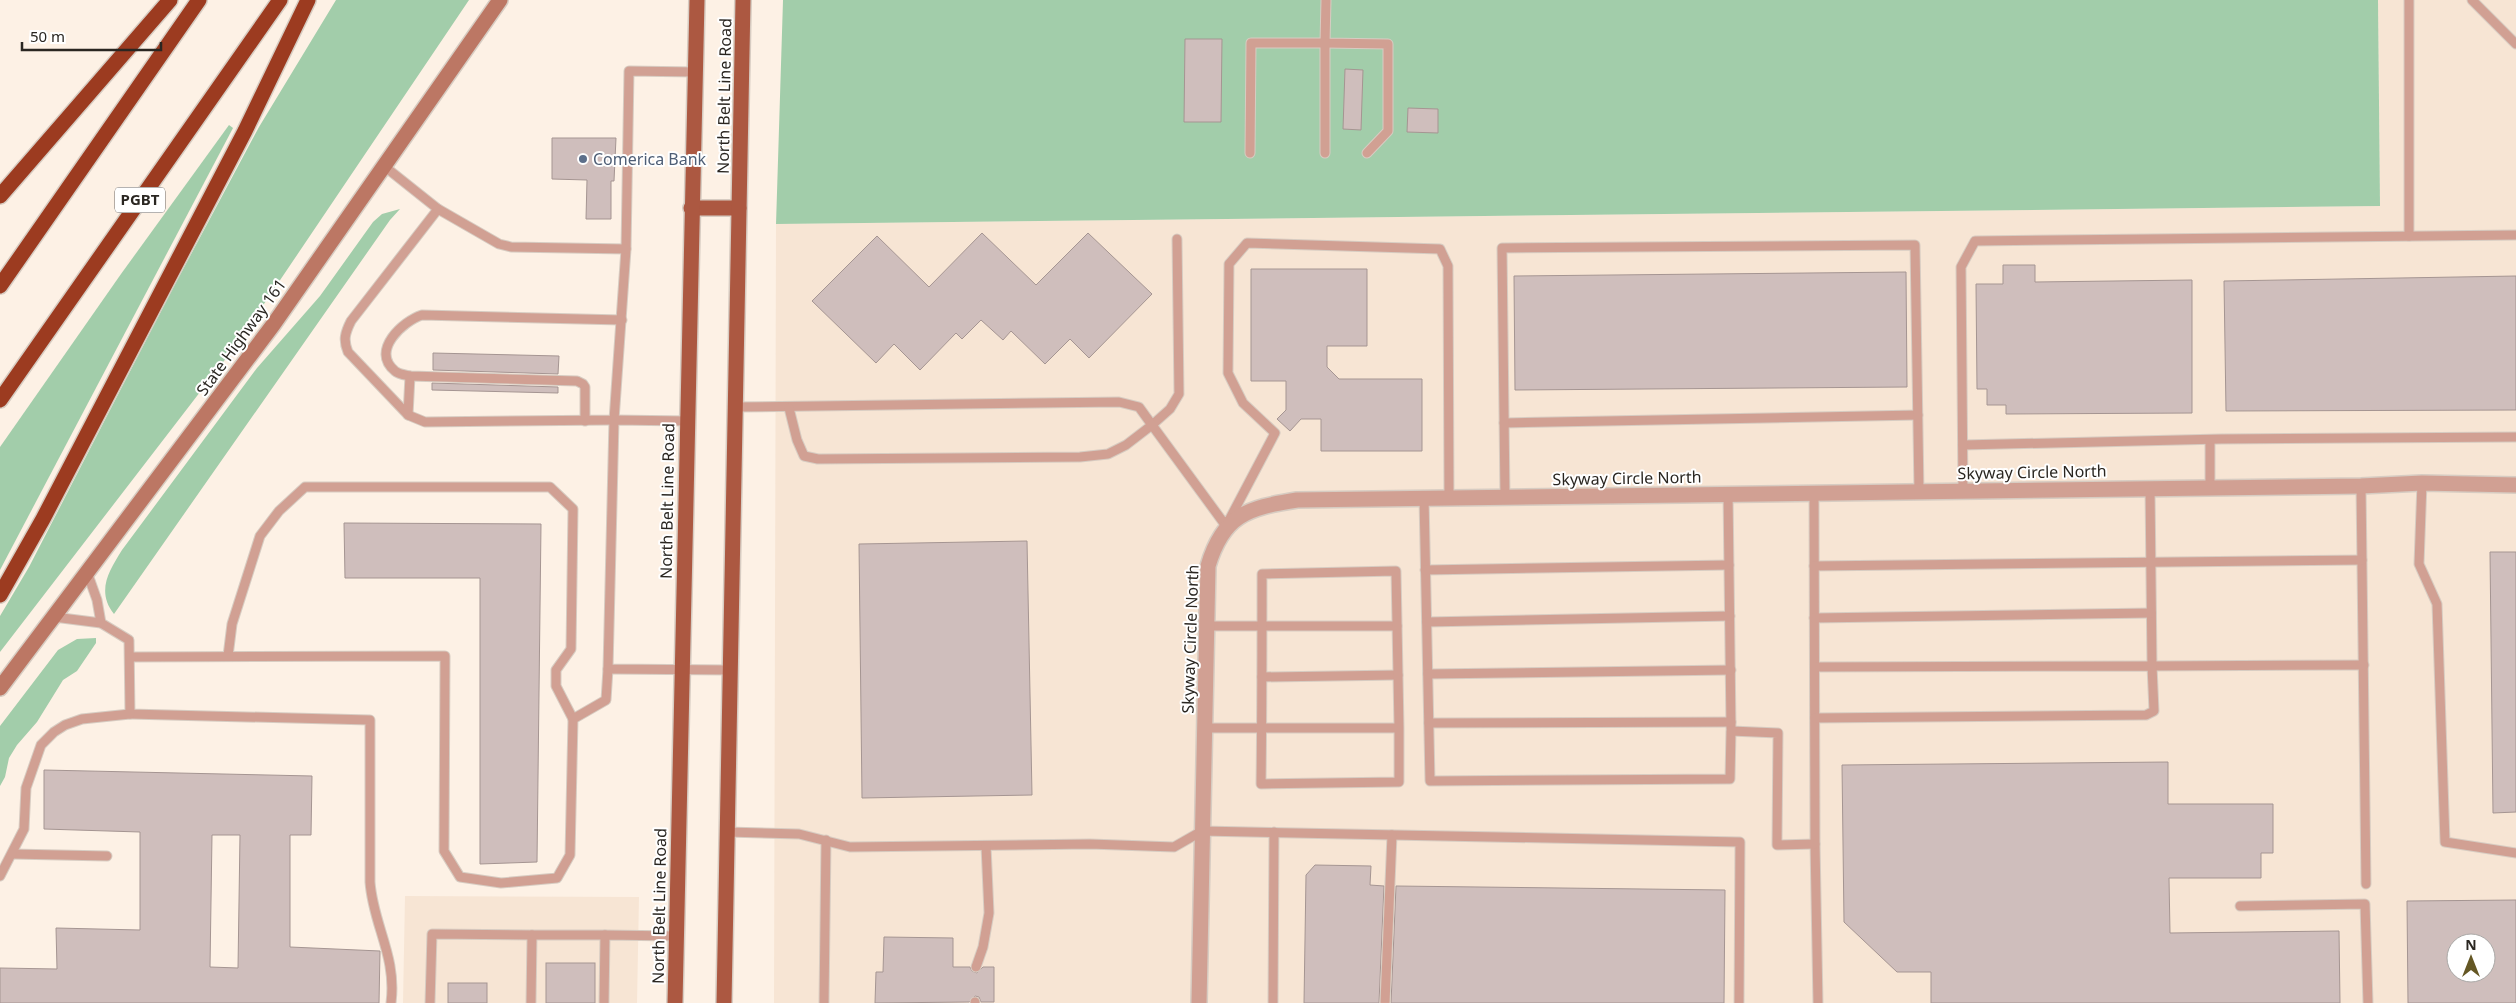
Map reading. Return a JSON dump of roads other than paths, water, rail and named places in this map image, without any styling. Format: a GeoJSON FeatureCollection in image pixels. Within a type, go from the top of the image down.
{"type":"FeatureCollection","features":[{"type":"Feature","properties":{"kind":"highway"},"geometry":{"type":"LineString","coordinates":[[0,196],[170,0]]}},
{"type":"Feature","properties":{"kind":"highway"},"geometry":{"type":"LineString","coordinates":[[0,286],[199,0]]}},
{"type":"Feature","properties":{"kind":"highway","name":"PGBT"},"geometry":{"type":"LineString","coordinates":[[0,400],[280,0]]}},
{"type":"Feature","properties":{"kind":"highway"},"geometry":{"type":"LineString","coordinates":[[0,595],[43,519],[245,131],[308,0]]}},
{"type":"Feature","properties":{"kind":"main road","name":"State Highway 161"},"geometry":{"type":"LineString","coordinates":[[0,688],[273,325],[500,0]]}},
{"type":"Feature","properties":{"kind":"main road","name":"North Belt Line Road"},"geometry":{"type":"LineString","coordinates":[[675,1003],[691,208],[696,72],[696,0]]}},
{"type":"Feature","properties":{"kind":"main road","name":"North Belt Line Road"},"geometry":{"type":"LineString","coordinates":[[724,1003],[743,0]]}},
{"type":"Feature","properties":{"kind":"main road"},"geometry":{"type":"LineString","coordinates":[[691,208],[740,208]]}},
{"type":"Feature","properties":{"kind":"street","name":"Skyway Circle North"},"geometry":{"type":"LineString","coordinates":[[1199,1003],[1208,566],[1215,544],[1226,526],[1246,514],[1271,504],[1297,500],[1728,493],[2361,486],[2422,483],[2516,485]]}},
{"type":"Feature","properties":{"kind":"lane"},"geometry":{"type":"LineString","coordinates":[[1324,153],[1326,0]]}},
{"type":"Feature","properties":{"kind":"lane"},"geometry":{"type":"LineString","coordinates":[[2409,0],[2409,236]]}},
{"type":"Feature","properties":{"kind":"lane"},"geometry":{"type":"LineString","coordinates":[[2472,0],[2516,44]]}},
{"type":"Feature","properties":{"kind":"lane"},"geometry":{"type":"LineString","coordinates":[[1250,153],[1251,43],[1388,44],[1388,131],[1367,153]]}},
{"type":"Feature","properties":{"kind":"lane"},"geometry":{"type":"LineString","coordinates":[[573,719],[606,700],[614,420],[626,249],[629,71],[696,72]]}},
{"type":"Feature","properties":{"kind":"lane"},"geometry":{"type":"LineString","coordinates":[[384,166],[438,209],[499,244],[510,247],[626,249]]}},
{"type":"Feature","properties":{"kind":"lane"},"geometry":{"type":"LineString","coordinates":[[438,209],[351,321],[345,333],[344,343],[348,352],[408,415],[426,422],[687,421]]}},
{"type":"Feature","properties":{"kind":"lane"},"geometry":{"type":"LineString","coordinates":[[1963,490],[1961,268],[1975,241],[2516,234]]}},
{"type":"Feature","properties":{"kind":"lane"},"geometry":{"type":"LineString","coordinates":[[789,408],[797,440],[804,456],[818,459],[1090,456],[1108,454],[1126,445],[1152,425],[1170,409],[1179,394],[1177,239]]}},
{"type":"Feature","properties":{"kind":"lane"},"geometry":{"type":"LineString","coordinates":[[736,407],[789,408],[1119,402],[1139,407],[1226,526],[1275,433],[1243,403],[1228,373],[1229,264],[1247,243],[1440,249],[1448,266],[1449,498]]}},
{"type":"Feature","properties":{"kind":"lane"},"geometry":{"type":"LineString","coordinates":[[1505,497],[1502,248],[1915,245],[1919,491]]}},
{"type":"Feature","properties":{"kind":"lane"},"geometry":{"type":"LineString","coordinates":[[585,421],[584,387],[583,384],[577,381],[410,376],[395,371],[385,356],[385,349],[401,327],[411,319],[422,315],[622,320]]}},
{"type":"Feature","properties":{"kind":"lane"},"geometry":{"type":"LineString","coordinates":[[408,415],[410,376]]}},
{"type":"Feature","properties":{"kind":"lane"},"geometry":{"type":"LineString","coordinates":[[1504,423],[1918,415]]}},
{"type":"Feature","properties":{"kind":"lane"},"geometry":{"type":"LineString","coordinates":[[1963,445],[2516,437]]}},
{"type":"Feature","properties":{"kind":"lane"},"geometry":{"type":"LineString","coordinates":[[2210,440],[2210,488]]}},
{"type":"Feature","properties":{"kind":"lane"},"geometry":{"type":"LineString","coordinates":[[2422,483],[2419,564],[2437,604],[2445,842],[2516,853]]}},
{"type":"Feature","properties":{"kind":"lane"},"geometry":{"type":"LineString","coordinates":[[2361,486],[2366,884]]}},
{"type":"Feature","properties":{"kind":"lane"},"geometry":{"type":"LineString","coordinates":[[130,657],[445,656],[444,851],[460,876],[501,883],[557,878],[570,855],[573,719],[556,686],[556,670],[570,649],[573,509],[550,487],[305,487],[279,510],[260,536],[232,624],[228,656]]}},
{"type":"Feature","properties":{"kind":"lane"},"geometry":{"type":"LineString","coordinates":[[1815,718],[2146,715],[2154,711],[2150,488]]}},
{"type":"Feature","properties":{"kind":"lane"},"geometry":{"type":"LineString","coordinates":[[1814,492],[1815,844],[1818,1003]]}},
{"type":"Feature","properties":{"kind":"lane"},"geometry":{"type":"LineString","coordinates":[[1424,498],[1430,781],[1730,779],[1731,670],[1728,493]]}},
{"type":"Feature","properties":{"kind":"lane"},"geometry":{"type":"LineString","coordinates":[[1814,566],[2362,560]]}},
{"type":"Feature","properties":{"kind":"lane"},"geometry":{"type":"LineString","coordinates":[[1425,570],[1729,565]]}},
{"type":"Feature","properties":{"kind":"lane"},"geometry":{"type":"LineString","coordinates":[[1396,571],[1397,626],[1398,782],[1261,784],[1262,574],[1396,571]]}},
{"type":"Feature","properties":{"kind":"lane"},"geometry":{"type":"LineString","coordinates":[[87,572],[98,600],[101,623]]}},
{"type":"Feature","properties":{"kind":"lane"},"geometry":{"type":"LineString","coordinates":[[1814,618],[2152,613]]}},
{"type":"Feature","properties":{"kind":"lane"},"geometry":{"type":"LineString","coordinates":[[1427,622],[1730,616]]}},
{"type":"Feature","properties":{"kind":"lane"},"geometry":{"type":"LineString","coordinates":[[54,617],[101,623],[129,640],[130,714]]}},
{"type":"Feature","properties":{"kind":"lane"},"geometry":{"type":"LineString","coordinates":[[1206,626],[1397,626]]}},
{"type":"Feature","properties":{"kind":"lane"},"geometry":{"type":"LineString","coordinates":[[1815,666],[2364,665]]}},
{"type":"Feature","properties":{"kind":"lane"},"geometry":{"type":"LineString","coordinates":[[608,669],[730,670]]}},
{"type":"Feature","properties":{"kind":"lane"},"geometry":{"type":"LineString","coordinates":[[1428,674],[1731,670]]}},
{"type":"Feature","properties":{"kind":"lane"},"geometry":{"type":"LineString","coordinates":[[1262,677],[1398,675]]}},
{"type":"Feature","properties":{"kind":"lane"},"geometry":{"type":"LineString","coordinates":[[0,876],[24,829],[26,788],[41,745],[54,732],[65,725],[82,719],[130,714],[370,720],[371,896],[390,956],[391,1003]]}},
{"type":"Feature","properties":{"kind":"lane"},"geometry":{"type":"LineString","coordinates":[[1429,723],[1731,726],[1778,733],[1777,845],[1815,844]]}},
{"type":"Feature","properties":{"kind":"lane"},"geometry":{"type":"LineString","coordinates":[[1204,728],[1399,728]]}},
{"type":"Feature","properties":{"kind":"lane"},"geometry":{"type":"LineString","coordinates":[[727,832],[799,834],[850,847],[1090,844],[1174,847],[1202,830],[1740,842],[1739,1003]]}},
{"type":"Feature","properties":{"kind":"lane"},"geometry":{"type":"LineString","coordinates":[[1273,1003],[1274,832]]}},
{"type":"Feature","properties":{"kind":"lane"},"geometry":{"type":"LineString","coordinates":[[1385,1003],[1392,834]]}},
{"type":"Feature","properties":{"kind":"lane"},"geometry":{"type":"LineString","coordinates":[[824,1003],[826,840]]}},
{"type":"Feature","properties":{"kind":"lane"},"geometry":{"type":"LineString","coordinates":[[976,967],[983,947],[989,913],[986,846]]}},
{"type":"Feature","properties":{"kind":"lane"},"geometry":{"type":"LineString","coordinates":[[12,854],[107,856]]}},
{"type":"Feature","properties":{"kind":"lane"},"geometry":{"type":"LineString","coordinates":[[2240,906],[2365,904],[2368,1003]]}},
{"type":"Feature","properties":{"kind":"lane"},"geometry":{"type":"LineString","coordinates":[[430,1003],[432,934],[676,936]]}},
{"type":"Feature","properties":{"kind":"lane"},"geometry":{"type":"LineString","coordinates":[[531,1003],[532,935]]}},
{"type":"Feature","properties":{"kind":"lane"},"geometry":{"type":"LineString","coordinates":[[604,1003],[605,935]]}},
{"type":"Feature","properties":{"kind":"place","name":"Comerica Bank"},"geometry":{"type":"Point","coordinates":[583,159]}}]}
